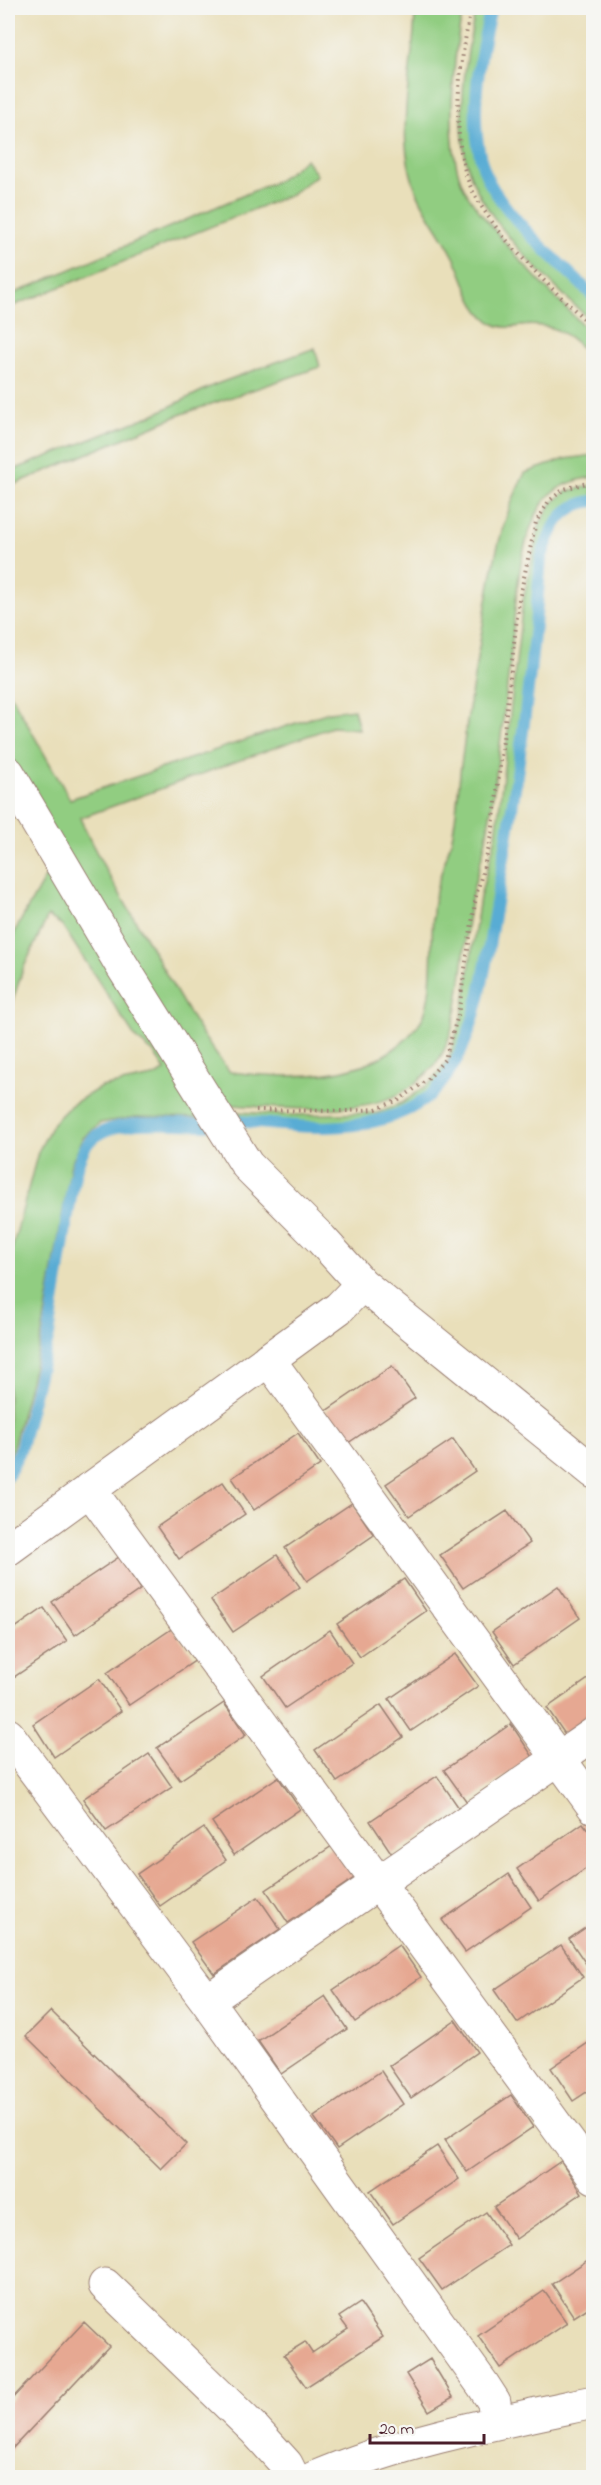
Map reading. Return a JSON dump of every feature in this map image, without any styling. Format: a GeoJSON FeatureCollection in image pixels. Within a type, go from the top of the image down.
{"type":"FeatureCollection","features":[{"type":"Feature","properties":{"kind":"street"},"geometry":{"type":"LineString","coordinates":[[8,773],[210,1109],[247,1165],[362,1284],[594,1472]]}},
{"type":"Feature","properties":{"kind":"street"},"geometry":{"type":"LineString","coordinates":[[8,1548],[339,1308],[362,1284]]}},
{"type":"Feature","properties":{"kind":"street"},"geometry":{"type":"LineString","coordinates":[[268,1359],[594,1806]]}},
{"type":"Feature","properties":{"kind":"street"},"geometry":{"type":"LineString","coordinates":[[89,1489],[594,2177]]}},
{"type":"Feature","properties":{"kind":"street"},"geometry":{"type":"LineString","coordinates":[[207,2001],[594,1734]]}},
{"type":"Feature","properties":{"kind":"street"},"geometry":{"type":"LineString","coordinates":[[8,1735],[207,2001],[483,2385],[494,2402],[496,2422]]}},
{"type":"Feature","properties":{"kind":"street"},"geometry":{"type":"LineString","coordinates":[[105,2284],[255,2430],[286,2464],[293,2478]]}},
{"type":"Feature","properties":{"kind":"street"},"geometry":{"type":"LineString","coordinates":[[314,2478],[374,2455],[496,2422],[594,2402]]}},
{"type":"Feature","properties":{"kind":"path"},"geometry":{"type":"LineString","coordinates":[[471,8],[458,111],[465,172],[478,202],[535,273],[594,328]]}},
{"type":"Feature","properties":{"kind":"path"},"geometry":{"type":"LineString","coordinates":[[210,1109],[348,1112],[376,1108],[399,1100],[427,1080],[445,1059],[458,1015],[476,896],[492,836],[519,600],[536,522],[549,501],[564,489],[594,482]]}},
{"type":"Feature","properties":{"kind":"green space"},"geometry":{"type":"Polygon","coordinates":[[[415,8],[463,8],[456,49],[452,124],[458,170],[464,188],[479,211],[519,259],[593,335],[593,361],[571,338],[553,329],[533,325],[501,327],[486,318],[474,303],[455,259],[419,197],[411,175],[405,133],[415,8]]]}},
{"type":"Feature","properties":{"kind":"green space"},"geometry":{"type":"Polygon","coordinates":[[[476,8],[488,8],[475,77],[473,101],[472,125],[481,171],[491,191],[513,221],[593,301],[593,323],[522,253],[490,212],[469,171],[462,133],[462,112],[465,68],[476,8]]]}},
{"type":"Feature","properties":{"kind":"green space"},"geometry":{"type":"Polygon","coordinates":[[[306,159],[317,175],[290,195],[8,308],[8,296],[279,180],[306,159]]]}},
{"type":"Feature","properties":{"kind":"green space"},"geometry":{"type":"Polygon","coordinates":[[[315,348],[320,367],[182,414],[8,487],[8,474],[16,469],[157,413],[214,385],[315,348]]]}},
{"type":"Feature","properties":{"kind":"green space"},"geometry":{"type":"Polygon","coordinates":[[[593,455],[593,477],[572,482],[553,492],[543,503],[527,539],[518,580],[491,812],[469,914],[458,1002],[447,1043],[439,1059],[424,1076],[406,1090],[364,1105],[313,1109],[214,1104],[8,756],[8,690],[70,799],[329,712],[354,709],[359,729],[332,727],[80,818],[102,863],[184,1006],[230,1072],[281,1076],[308,1075],[335,1072],[361,1065],[385,1055],[405,1039],[422,1019],[426,1009],[429,996],[434,902],[454,828],[473,680],[497,549],[509,510],[525,473],[565,459],[593,455]]]}},
{"type":"Feature","properties":{"kind":"green space"},"geometry":{"type":"Polygon","coordinates":[[[593,485],[593,498],[572,504],[556,518],[548,531],[540,555],[524,704],[492,912],[473,1010],[463,1041],[452,1064],[437,1085],[425,1096],[404,1109],[381,1117],[356,1122],[305,1124],[230,1117],[237,1112],[290,1115],[377,1113],[402,1103],[430,1083],[448,1061],[462,1017],[480,897],[496,836],[523,601],[540,523],[552,503],[566,492],[593,485]]]}},
{"type":"Feature","properties":{"kind":"green space"},"geometry":{"type":"Polygon","coordinates":[[[8,789],[206,1118],[136,1117],[100,1123],[83,1138],[71,1164],[42,1334],[8,1460],[8,1264],[38,1152],[53,1123],[71,1105],[101,1087],[153,1077],[165,1071],[155,1054],[136,1039],[62,925],[48,916],[23,969],[8,1015],[8,952],[16,929],[47,874],[8,789]]]}},
{"type":"Feature","properties":{"kind":"building"},"geometry":{"type":"Polygon","coordinates":[[[392,1366],[415,1398],[348,1443],[326,1411],[392,1366]]]}},
{"type":"Feature","properties":{"kind":"building"},"geometry":{"type":"Polygon","coordinates":[[[298,1433],[320,1465],[254,1510],[232,1478],[298,1433]]]}},
{"type":"Feature","properties":{"kind":"building"},"geometry":{"type":"Polygon","coordinates":[[[453,1439],[475,1471],[409,1516],[386,1484],[453,1439]]]}},
{"type":"Feature","properties":{"kind":"building"},"geometry":{"type":"Polygon","coordinates":[[[223,1482],[245,1514],[179,1559],[157,1527],[223,1482]]]}},
{"type":"Feature","properties":{"kind":"building"},"geometry":{"type":"Polygon","coordinates":[[[352,1503],[374,1535],[307,1581],[285,1548],[352,1503]]]}},
{"type":"Feature","properties":{"kind":"building"},"geometry":{"type":"Polygon","coordinates":[[[507,1511],[530,1543],[463,1588],[440,1555],[507,1511]]]}},
{"type":"Feature","properties":{"kind":"building"},"geometry":{"type":"Polygon","coordinates":[[[277,1555],[300,1587],[233,1632],[211,1600],[277,1555]]]}},
{"type":"Feature","properties":{"kind":"building"},"geometry":{"type":"Polygon","coordinates":[[[119,1557],[141,1589],[75,1635],[52,1602],[119,1557]]]}},
{"type":"Feature","properties":{"kind":"building"},"geometry":{"type":"Polygon","coordinates":[[[404,1579],[426,1611],[360,1657],[337,1624],[404,1579]]]}},
{"type":"Feature","properties":{"kind":"building"},"geometry":{"type":"Polygon","coordinates":[[[558,1586],[580,1618],[514,1664],[492,1632],[558,1586]]]}},
{"type":"Feature","properties":{"kind":"building"},"geometry":{"type":"Polygon","coordinates":[[[44,1608],[67,1641],[8,1681],[8,1633],[44,1608]]]}},
{"type":"Feature","properties":{"kind":"building"},"geometry":{"type":"Polygon","coordinates":[[[173,1628],[196,1660],[129,1705],[107,1673],[173,1628]]]}},
{"type":"Feature","properties":{"kind":"building"},"geometry":{"type":"Polygon","coordinates":[[[330,1630],[352,1663],[285,1708],[263,1676],[330,1630]]]}},
{"type":"Feature","properties":{"kind":"building"},"geometry":{"type":"Polygon","coordinates":[[[455,1654],[478,1686],[411,1731],[389,1699],[455,1654]]]}},
{"type":"Feature","properties":{"kind":"building"},"geometry":{"type":"Polygon","coordinates":[[[594,1675],[594,1723],[569,1740],[547,1708],[594,1675]]]}},
{"type":"Feature","properties":{"kind":"building"},"geometry":{"type":"Polygon","coordinates":[[[99,1679],[121,1711],[54,1757],[33,1724],[99,1679]]]}},
{"type":"Feature","properties":{"kind":"building"},"geometry":{"type":"Polygon","coordinates":[[[224,1703],[246,1735],[180,1780],[157,1748],[224,1703]]]}},
{"type":"Feature","properties":{"kind":"building"},"geometry":{"type":"Polygon","coordinates":[[[381,1705],[403,1737],[337,1782],[315,1750],[381,1705]]]}},
{"type":"Feature","properties":{"kind":"building"},"geometry":{"type":"Polygon","coordinates":[[[511,1724],[533,1757],[467,1802],[444,1770],[511,1724]]]}},
{"type":"Feature","properties":{"kind":"building"},"geometry":{"type":"Polygon","coordinates":[[[149,1754],[172,1787],[106,1831],[83,1799],[149,1754]]]}},
{"type":"Feature","properties":{"kind":"building"},"geometry":{"type":"Polygon","coordinates":[[[437,1776],[459,1808],[392,1854],[370,1821],[437,1776]]]}},
{"type":"Feature","properties":{"kind":"building"},"geometry":{"type":"Polygon","coordinates":[[[278,1777],[300,1809],[234,1855],[212,1822],[278,1777]]]}},
{"type":"Feature","properties":{"kind":"building"},"geometry":{"type":"Polygon","coordinates":[[[583,1823],[594,1838],[594,1863],[539,1901],[517,1869],[583,1823]]]}},
{"type":"Feature","properties":{"kind":"building"},"geometry":{"type":"Polygon","coordinates":[[[204,1828],[226,1860],[160,1906],[137,1874],[204,1828]]]}},
{"type":"Feature","properties":{"kind":"building"},"geometry":{"type":"Polygon","coordinates":[[[332,1846],[354,1878],[288,1923],[266,1890],[332,1846]]]}},
{"type":"Feature","properties":{"kind":"building"},"geometry":{"type":"Polygon","coordinates":[[[509,1874],[531,1907],[465,1952],[442,1920],[509,1874]]]}},
{"type":"Feature","properties":{"kind":"building"},"geometry":{"type":"Polygon","coordinates":[[[258,1897],[280,1929],[214,1974],[191,1942],[258,1897]]]}},
{"type":"Feature","properties":{"kind":"building"},"geometry":{"type":"Polygon","coordinates":[[[594,1922],[594,1969],[591,1971],[569,1939],[594,1922]]]}},
{"type":"Feature","properties":{"kind":"building"},"geometry":{"type":"Polygon","coordinates":[[[399,1945],[421,1977],[355,2022],[333,1990],[399,1945]]]}},
{"type":"Feature","properties":{"kind":"building"},"geometry":{"type":"Polygon","coordinates":[[[561,1945],[583,1977],[517,2023],[494,1990],[561,1945]]]}},
{"type":"Feature","properties":{"kind":"building"},"geometry":{"type":"Polygon","coordinates":[[[325,1996],[347,2029],[281,2074],[258,2041],[325,1996]]]}},
{"type":"Feature","properties":{"kind":"building"},"geometry":{"type":"Polygon","coordinates":[[[51,2011],[186,2144],[161,2169],[26,2036],[51,2011]]]}},
{"type":"Feature","properties":{"kind":"building"},"geometry":{"type":"Polygon","coordinates":[[[455,2020],[477,2052],[411,2098],[389,2066],[455,2020]]]}},
{"type":"Feature","properties":{"kind":"building"},"geometry":{"type":"Polygon","coordinates":[[[594,2039],[594,2087],[573,2101],[551,2068],[594,2039]]]}},
{"type":"Feature","properties":{"kind":"building"},"geometry":{"type":"Polygon","coordinates":[[[381,2071],[403,2104],[337,2149],[314,2117],[381,2071]]]}},
{"type":"Feature","properties":{"kind":"building"},"geometry":{"type":"Polygon","coordinates":[[[511,2095],[533,2127],[467,2172],[445,2140],[511,2095]]]}},
{"type":"Feature","properties":{"kind":"building"},"geometry":{"type":"Polygon","coordinates":[[[437,2146],[459,2179],[393,2224],[370,2191],[437,2146]]]}},
{"type":"Feature","properties":{"kind":"building"},"geometry":{"type":"Polygon","coordinates":[[[561,2161],[582,2193],[516,2239],[494,2207],[561,2161]]]}},
{"type":"Feature","properties":{"kind":"building"},"geometry":{"type":"Polygon","coordinates":[[[486,2212],[509,2245],[442,2290],[419,2258],[486,2212]]]}},
{"type":"Feature","properties":{"kind":"building"},"geometry":{"type":"Polygon","coordinates":[[[594,2256],[594,2304],[574,2317],[552,2284],[594,2256]]]}},
{"type":"Feature","properties":{"kind":"building"},"geometry":{"type":"Polygon","coordinates":[[[544,2291],[567,2323],[500,2368],[478,2336],[544,2291]]]}},
{"type":"Feature","properties":{"kind":"building"},"geometry":{"type":"Polygon","coordinates":[[[360,2303],[383,2337],[306,2387],[284,2355],[305,2342],[312,2353],[348,2329],[339,2317],[360,2303]]]}},
{"type":"Feature","properties":{"kind":"building"},"geometry":{"type":"Polygon","coordinates":[[[84,2322],[109,2346],[8,2453],[8,2403],[84,2322]]]}},
{"type":"Feature","properties":{"kind":"building"},"geometry":{"type":"Polygon","coordinates":[[[430,2359],[453,2397],[429,2411],[406,2374],[430,2359]]]}},
{"type":"Feature","properties":{"kind":"waterway"},"geometry":{"type":"LineString","coordinates":[[491,8],[478,76],[476,101],[476,125],[484,171],[494,190],[516,219],[594,297]]}},
{"type":"Feature","properties":{"kind":"waterway"},"geometry":{"type":"LineString","coordinates":[[239,1121],[334,1127],[381,1120],[403,1112],[431,1095],[453,1066],[472,1024],[489,949],[524,726],[541,559],[558,521],[573,508],[582,503],[594,501]]}},
{"type":"Feature","properties":{"kind":"waterway"},"geometry":{"type":"LineString","coordinates":[[8,1475],[20,1451],[49,1335],[73,1184],[83,1152],[89,1142],[112,1128],[144,1124],[206,1125]]}}]}
